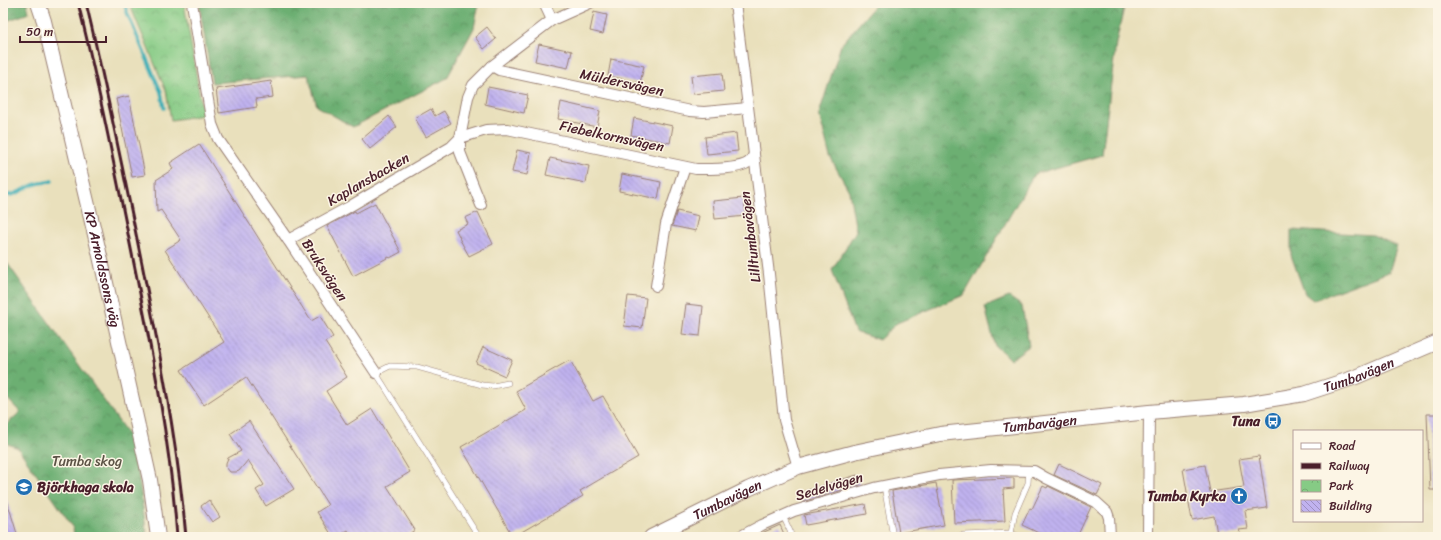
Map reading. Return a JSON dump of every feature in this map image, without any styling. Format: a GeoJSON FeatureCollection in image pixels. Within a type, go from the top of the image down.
{"type":"FeatureCollection","features":[{"type":"Feature","properties":{"kind":"main road","name":"KP Arnoldssons väg"},"geometry":{"type":"LineString","coordinates":[[38,3],[44,21],[100,256],[150,480],[158,537]]}},
{"type":"Feature","properties":{"kind":"main road","name":"Tumbavägen"},"geometry":{"type":"LineString","coordinates":[[651,537],[748,489],[798,467],[854,452],[940,434],[1149,412],[1244,404],[1304,394],[1356,378],[1438,342]]}},
{"type":"Feature","properties":{"kind":"street","name":"Bruksvägen"},"geometry":{"type":"LineString","coordinates":[[192,3],[212,124],[218,139],[288,240],[376,373]]}},
{"type":"Feature","properties":{"kind":"street"},"geometry":{"type":"LineString","coordinates":[[544,3],[552,20]]}},
{"type":"Feature","properties":{"kind":"street"},"geometry":{"type":"LineString","coordinates":[[481,205],[460,152],[460,138],[468,97],[473,85],[492,66],[552,20],[590,3]]}},
{"type":"Feature","properties":{"kind":"street","name":"Lilltumbavägen"},"geometry":{"type":"LineString","coordinates":[[735,3],[769,274],[784,420],[798,467]]}},
{"type":"Feature","properties":{"kind":"street","name":"Müldersvägen"},"geometry":{"type":"LineString","coordinates":[[492,66],[499,70],[690,111],[704,112],[748,108]]}},
{"type":"Feature","properties":{"kind":"street","name":"Fiebelkornsvägen"},"geometry":{"type":"LineString","coordinates":[[460,138],[486,130],[507,129],[666,161],[685,167],[705,169],[738,166],[750,161],[754,154]]}},
{"type":"Feature","properties":{"kind":"street","name":"Kaplansbacken"},"geometry":{"type":"LineString","coordinates":[[288,240],[347,208],[445,151],[460,138]]}},
{"type":"Feature","properties":{"kind":"street"},"geometry":{"type":"LineString","coordinates":[[656,286],[666,224],[685,167]]}},
{"type":"Feature","properties":{"kind":"street"},"geometry":{"type":"LineString","coordinates":[[1148,537],[1149,412]]}},
{"type":"Feature","properties":{"kind":"street","name":"Sedelvägen"},"geometry":{"type":"LineString","coordinates":[[739,537],[794,511],[884,486],[939,475],[992,470],[1029,470]]}},
{"type":"Feature","properties":{"kind":"street"},"geometry":{"type":"LineString","coordinates":[[1029,470],[1034,471],[1102,506],[1107,512],[1109,518],[1110,537]]}},
{"type":"Feature","properties":{"kind":"lane"},"geometry":{"type":"LineString","coordinates":[[376,373],[390,366],[417,367],[482,385],[493,386],[508,383]]}},
{"type":"Feature","properties":{"kind":"lane","name":"Bruksvägen"},"geometry":{"type":"LineString","coordinates":[[376,373],[478,537]]}},
{"type":"Feature","properties":{"kind":"lane"},"geometry":{"type":"LineString","coordinates":[[1011,533],[1015,513],[1028,483],[1029,470]]}},
{"type":"Feature","properties":{"kind":"lane"},"geometry":{"type":"LineString","coordinates":[[884,486],[893,537]]}},
{"type":"Feature","properties":{"kind":"lane","name":"Sedelvägen"},"geometry":{"type":"LineString","coordinates":[[783,516],[791,537]]}},
{"type":"Feature","properties":{"kind":"lane"},"geometry":{"type":"LineString","coordinates":[[954,537],[964,535],[1011,533],[1019,537]]}},
{"type":"Feature","properties":{"kind":"green space"},"geometry":{"type":"Polygon","coordinates":[[[3,3],[27,3],[29,13],[3,22],[3,3]]]}},
{"type":"Feature","properties":{"kind":"green space"},"geometry":{"type":"Polygon","coordinates":[[[129,3],[184,3],[203,115],[171,120],[166,91],[129,3]]]}},
{"type":"Feature","properties":{"kind":"green space"},"geometry":{"type":"Polygon","coordinates":[[[199,3],[479,3],[474,28],[447,78],[353,127],[317,106],[308,75],[212,83],[199,3]]]}},
{"type":"Feature","properties":{"kind":"green space"},"geometry":{"type":"Polygon","coordinates":[[[877,3],[1125,3],[1116,43],[1102,155],[1034,174],[964,295],[897,323],[879,340],[855,332],[832,270],[856,231],[849,191],[830,157],[819,114],[841,45],[877,3]]]}},
{"type":"Feature","properties":{"kind":"green space"},"geometry":{"type":"Polygon","coordinates":[[[1291,230],[1373,235],[1397,246],[1389,272],[1313,300],[1305,294],[1291,255],[1291,230]]]}},
{"type":"Feature","properties":{"kind":"green space","name":"Tumba skog"},"geometry":{"type":"Polygon","coordinates":[[[3,257],[134,443],[147,537],[74,537],[73,527],[18,448],[3,442],[3,428],[20,412],[3,394],[3,257]]]}},
{"type":"Feature","properties":{"kind":"green space"},"geometry":{"type":"Polygon","coordinates":[[[1009,297],[1022,306],[1029,346],[1011,359],[995,346],[985,307],[1009,297]]]}},
{"type":"Feature","properties":{"kind":"building"},"geometry":{"type":"Polygon","coordinates":[[[594,12],[607,15],[603,34],[590,31],[594,12]]]}},
{"type":"Feature","properties":{"kind":"building"},"geometry":{"type":"Polygon","coordinates":[[[487,27],[496,39],[484,49],[475,37],[487,27]]]}},
{"type":"Feature","properties":{"kind":"building"},"geometry":{"type":"Polygon","coordinates":[[[539,44],[572,51],[568,68],[535,61],[539,44]]]}},
{"type":"Feature","properties":{"kind":"building"},"geometry":{"type":"Polygon","coordinates":[[[611,59],[644,66],[640,83],[608,76],[611,59]]]}},
{"type":"Feature","properties":{"kind":"building"},"geometry":{"type":"Polygon","coordinates":[[[722,73],[724,91],[693,94],[691,76],[722,73]]]}},
{"type":"Feature","properties":{"kind":"building"},"geometry":{"type":"Polygon","coordinates":[[[271,81],[273,97],[256,99],[257,107],[219,113],[216,89],[271,81]]]}},
{"type":"Feature","properties":{"kind":"building"},"geometry":{"type":"Polygon","coordinates":[[[488,87],[528,95],[524,113],[485,104],[488,87]]]}},
{"type":"Feature","properties":{"kind":"building"},"geometry":{"type":"Polygon","coordinates":[[[129,96],[145,175],[132,177],[116,99],[129,96]]]}},
{"type":"Feature","properties":{"kind":"building"},"geometry":{"type":"Polygon","coordinates":[[[561,102],[600,111],[597,127],[558,119],[561,102]]]}},
{"type":"Feature","properties":{"kind":"building"},"geometry":{"type":"Polygon","coordinates":[[[431,109],[435,116],[444,111],[451,123],[426,137],[415,118],[431,109]]]}},
{"type":"Feature","properties":{"kind":"building"},"geometry":{"type":"Polygon","coordinates":[[[389,116],[397,127],[370,149],[362,139],[389,116]]]}},
{"type":"Feature","properties":{"kind":"building"},"geometry":{"type":"Polygon","coordinates":[[[634,118],[673,126],[670,143],[631,135],[634,118]]]}},
{"type":"Feature","properties":{"kind":"building"},"geometry":{"type":"Polygon","coordinates":[[[736,133],[738,151],[707,154],[705,137],[736,133]]]}},
{"type":"Feature","properties":{"kind":"building"},"geometry":{"type":"Polygon","coordinates":[[[199,144],[311,321],[320,316],[333,337],[325,342],[347,377],[326,391],[347,425],[372,409],[410,472],[387,486],[415,530],[404,537],[352,537],[348,530],[337,537],[333,537],[317,512],[328,505],[246,377],[204,405],[181,370],[224,342],[165,250],[181,240],[161,210],[157,212],[156,180],[173,169],[170,163],[199,144]]]}},
{"type":"Feature","properties":{"kind":"building"},"geometry":{"type":"Polygon","coordinates":[[[517,150],[531,153],[527,175],[512,172],[517,150]]]}},
{"type":"Feature","properties":{"kind":"building"},"geometry":{"type":"Polygon","coordinates":[[[550,158],[589,166],[586,183],[546,175],[550,158]]]}},
{"type":"Feature","properties":{"kind":"building"},"geometry":{"type":"Polygon","coordinates":[[[622,174],[661,182],[658,199],[619,191],[622,174]]]}},
{"type":"Feature","properties":{"kind":"building"},"geometry":{"type":"Polygon","coordinates":[[[744,198],[746,216],[715,219],[713,201],[744,198]]]}},
{"type":"Feature","properties":{"kind":"building"},"geometry":{"type":"Polygon","coordinates":[[[375,203],[401,252],[353,276],[327,226],[355,211],[356,213],[375,203]]]}},
{"type":"Feature","properties":{"kind":"building"},"geometry":{"type":"Polygon","coordinates":[[[677,211],[699,216],[696,231],[672,226],[677,211]]]}},
{"type":"Feature","properties":{"kind":"building"},"geometry":{"type":"Polygon","coordinates":[[[478,212],[493,244],[469,256],[456,230],[468,224],[465,218],[478,212]]]}},
{"type":"Feature","properties":{"kind":"building"},"geometry":{"type":"Polygon","coordinates":[[[628,296],[646,298],[642,328],[624,326],[628,296]]]}},
{"type":"Feature","properties":{"kind":"building"},"geometry":{"type":"Polygon","coordinates":[[[686,304],[703,306],[700,336],[682,334],[686,304]]]}},
{"type":"Feature","properties":{"kind":"building"},"geometry":{"type":"Polygon","coordinates":[[[483,347],[512,360],[505,376],[476,363],[483,347]]]}},
{"type":"Feature","properties":{"kind":"building"},"geometry":{"type":"Polygon","coordinates":[[[570,360],[593,401],[603,396],[638,457],[580,491],[583,496],[513,537],[461,447],[526,410],[516,391],[570,360]]]}},
{"type":"Feature","properties":{"kind":"building"},"geometry":{"type":"Polygon","coordinates":[[[1427,414],[1438,414],[1438,490],[1430,490],[1427,414]]]}},
{"type":"Feature","properties":{"kind":"building"},"geometry":{"type":"Polygon","coordinates":[[[249,421],[294,489],[266,506],[256,490],[264,485],[248,460],[239,471],[236,472],[230,472],[226,467],[228,458],[241,451],[230,434],[249,421]]]}},
{"type":"Feature","properties":{"kind":"building","name":"Tumba Kyrka"},"geometry":{"type":"Polygon","coordinates":[[[1259,456],[1267,508],[1245,511],[1248,529],[1239,530],[1240,533],[1226,535],[1225,533],[1217,534],[1214,516],[1192,520],[1183,469],[1205,465],[1210,492],[1244,487],[1239,459],[1259,456]]]}},
{"type":"Feature","properties":{"kind":"building"},"geometry":{"type":"Polygon","coordinates":[[[1059,464],[1102,485],[1097,495],[1054,475],[1059,464]]]}},
{"type":"Feature","properties":{"kind":"building"},"geometry":{"type":"Polygon","coordinates":[[[857,475],[860,485],[802,502],[799,493],[857,475]]]}},
{"type":"Feature","properties":{"kind":"building"},"geometry":{"type":"Polygon","coordinates":[[[1014,478],[1014,488],[1003,489],[1005,521],[954,523],[952,480],[1014,478]]]}},
{"type":"Feature","properties":{"kind":"building"},"geometry":{"type":"Polygon","coordinates":[[[936,483],[944,525],[899,533],[892,491],[936,483]]]}},
{"type":"Feature","properties":{"kind":"building"},"geometry":{"type":"Polygon","coordinates":[[[1043,486],[1047,488],[1048,486],[1091,507],[1077,537],[1047,537],[1022,525],[1030,508],[1032,509],[1043,486]]]}},
{"type":"Feature","properties":{"kind":"building"},"geometry":{"type":"Polygon","coordinates":[[[5,494],[18,537],[3,537],[3,495],[5,494]]]}},
{"type":"Feature","properties":{"kind":"building"},"geometry":{"type":"Polygon","coordinates":[[[209,500],[220,517],[212,522],[201,506],[209,500]]]}},
{"type":"Feature","properties":{"kind":"building"},"geometry":{"type":"Polygon","coordinates":[[[865,504],[867,514],[806,525],[804,515],[865,504]]]}},
{"type":"Feature","properties":{"kind":"building"},"geometry":{"type":"Polygon","coordinates":[[[780,525],[784,534],[778,537],[753,537],[780,525]]]}},
{"type":"Feature","properties":{"kind":"waterway"},"geometry":{"type":"LineString","coordinates":[[124,3],[161,92],[164,108]]}},
{"type":"Feature","properties":{"kind":"waterway"},"geometry":{"type":"LineString","coordinates":[[3,195],[15,194],[33,185],[52,181]]}},
{"type":"Feature","properties":{"kind":"railway"},"geometry":{"type":"LineString","coordinates":[[78,3],[105,121],[158,387],[174,499],[177,537]]}},
{"type":"Feature","properties":{"kind":"railway"},"geometry":{"type":"LineString","coordinates":[[86,3],[119,150],[159,350],[172,425],[186,537]]}},
{"type":"Feature","properties":{"kind":"place","name":"Tuna"},"geometry":{"type":"Point","coordinates":[1273,421]}},
{"type":"Feature","properties":{"kind":"place","name":"Björkhaga skola"},"geometry":{"type":"Point","coordinates":[24,487]}},
{"type":"Feature","properties":{"kind":"place","name":"Tumba Kyrka"},"geometry":{"type":"Point","coordinates":[1239,496]}}]}
